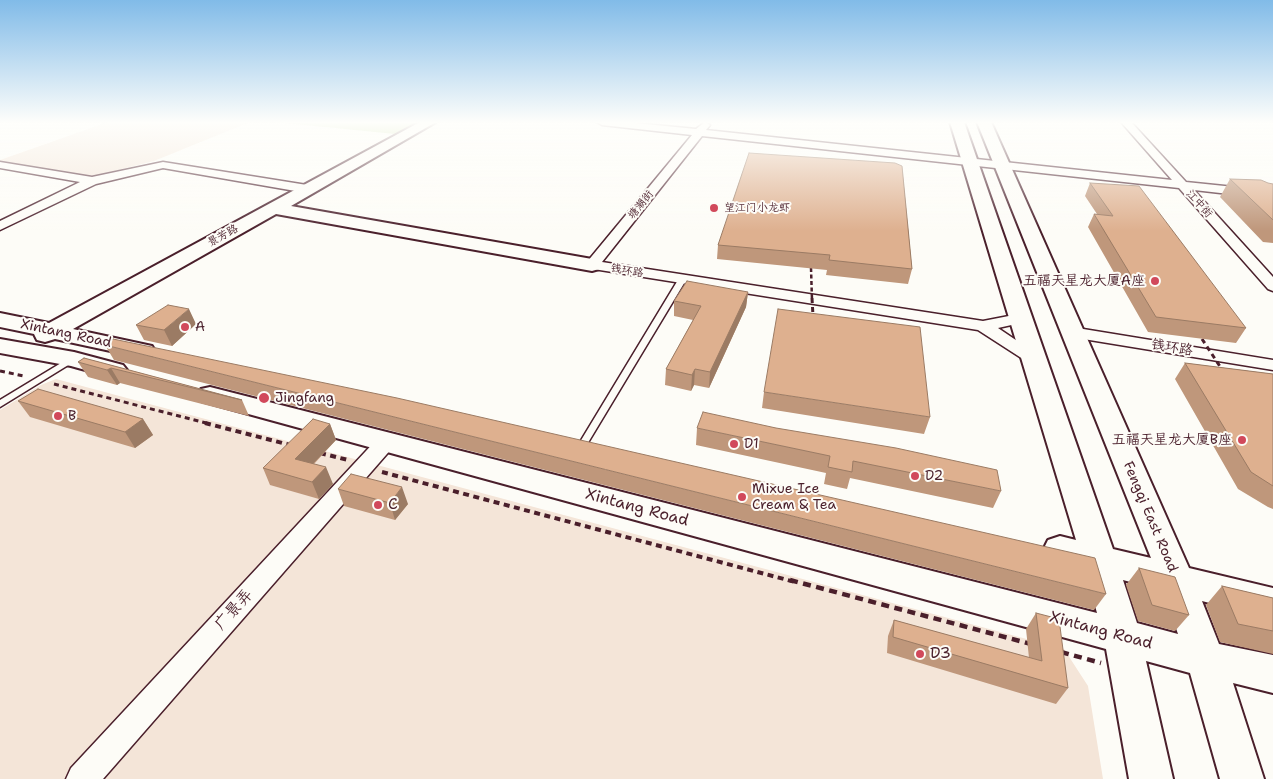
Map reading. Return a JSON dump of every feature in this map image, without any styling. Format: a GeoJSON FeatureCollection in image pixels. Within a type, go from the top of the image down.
{"type":"FeatureCollection","features":[{"type":"Feature","properties":{"kind":"main road","name":"景芳路"},"geometry":{"type":"LineString","coordinates":[[6,356],[363,158]]}},
{"type":"Feature","properties":{"kind":"main road","name":"Fengqi East Road"},"geometry":{"type":"LineString","coordinates":[[1000,158],[1071,332],[1178,581],[1206,659],[1242,779]]}},
{"type":"Feature","properties":{"kind":"main road"},"geometry":{"type":"LineString","coordinates":[[970,161],[1019,319],[1099,559],[1125,653],[1151,779]]}},
{"type":"Feature","properties":{"kind":"main road","name":"钱环路"},"geometry":{"type":"LineString","coordinates":[[273,208],[592,265]]}},
{"type":"Feature","properties":{"kind":"main road","name":"Xintang Road"},"geometry":{"type":"LineString","coordinates":[[0,320],[50,332],[158,367],[74,359],[6,356]]}},
{"type":"Feature","properties":{"kind":"main road","name":"Xintang Road"},"geometry":{"type":"LineString","coordinates":[[187,389],[386,442],[1125,653],[1206,659],[1273,674]]}},
{"type":"Feature","properties":{"kind":"main road"},"geometry":{"type":"LineString","coordinates":[[1030,544],[1099,559],[1178,581],[1273,604]]}},
{"type":"Feature","properties":{"kind":"street","name":"塘潮街"},"geometry":{"type":"LineString","coordinates":[[592,265],[679,158]]}},
{"type":"Feature","properties":{"kind":"street"},"geometry":{"type":"LineString","coordinates":[[944,158],[1273,195]]}},
{"type":"Feature","properties":{"kind":"street","name":"江中街"},"geometry":{"type":"LineString","coordinates":[[1158,158],[1273,286]]}},
{"type":"Feature","properties":{"kind":"street"},"geometry":{"type":"LineString","coordinates":[[0,165],[92,181]]}},
{"type":"Feature","properties":{"kind":"street"},"geometry":{"type":"LineString","coordinates":[[0,226],[92,181],[163,165],[308,189]]}},
{"type":"Feature","properties":{"kind":"street","name":"钱环路"},"geometry":{"type":"LineString","coordinates":[[592,265],[983,326],[1019,319]]}},
{"type":"Feature","properties":{"kind":"street","name":"钱环路"},"geometry":{"type":"LineString","coordinates":[[983,326],[1032,357]]}},
{"type":"Feature","properties":{"kind":"street","name":"钱环路"},"geometry":{"type":"LineString","coordinates":[[1071,332],[1273,365]]}},
{"type":"Feature","properties":{"kind":"street","name":"广景弄"},"geometry":{"type":"LineString","coordinates":[[82,779],[386,442]]}},
{"type":"Feature","properties":{"kind":"lane"},"geometry":{"type":"LineString","coordinates":[[586,444],[682,280]]}},
{"type":"Feature","properties":{"kind":"lane"},"geometry":{"type":"LineString","coordinates":[[0,404],[74,359]]}},
{"type":"Feature","properties":{"kind":"path"},"geometry":{"type":"LineString","coordinates":[[811,268],[813,320]]}},
{"type":"Feature","properties":{"kind":"path"},"geometry":{"type":"LineString","coordinates":[[1202,339],[1228,379]]}},
{"type":"Feature","properties":{"kind":"path"},"geometry":{"type":"LineString","coordinates":[[6,356],[40,380],[298,447]]}},
{"type":"Feature","properties":{"kind":"path"},"geometry":{"type":"LineString","coordinates":[[317,452],[1033,644]]}},
{"type":"Feature","properties":{"kind":"path"},"geometry":{"type":"LineString","coordinates":[[1052,649],[1125,653]]}},
{"type":"Feature","properties":{"kind":"shaded area"},"geometry":{"type":"Polygon","coordinates":[[[5,158],[161,158],[90,177],[0,162],[0,160],[5,158]]]}},
{"type":"Feature","properties":{"kind":"shaded area"},"geometry":{"type":"Polygon","coordinates":[[[56,379],[1064,649],[1088,686],[1103,779],[0,779],[0,410],[41,385],[56,379]]]}},
{"type":"Feature","properties":{"kind":"building"},"geometry":{"type":"Polygon","coordinates":[[[747,158],[827,158],[895,163],[902,166],[912,269],[829,260],[830,255],[718,245],[747,158]]]}},
{"type":"Feature","properties":{"kind":"building"},"geometry":{"type":"Polygon","coordinates":[[[1230,179],[1261,180],[1273,184],[1273,220],[1230,179]]]}},
{"type":"Feature","properties":{"kind":"building","name":"五福天星龙大厦A座"},"geometry":{"type":"Polygon","coordinates":[[[1090,183],[1139,186],[1246,328],[1156,317],[1094,214],[1113,216],[1090,183]]]}},
{"type":"Feature","properties":{"kind":"building"},"geometry":{"type":"Polygon","coordinates":[[[687,281],[748,292],[710,372],[695,369],[692,375],[666,369],[701,306],[674,301],[687,281]]]}},
{"type":"Feature","properties":{"kind":"building"},"geometry":{"type":"Polygon","coordinates":[[[168,305],[189,309],[164,330],[136,325],[168,305]]]}},
{"type":"Feature","properties":{"kind":"building"},"geometry":{"type":"Polygon","coordinates":[[[778,309],[920,327],[930,417],[764,392],[778,309]]]}},
{"type":"Feature","properties":{"kind":"building"},"geometry":{"type":"Polygon","coordinates":[[[113,339],[397,398],[1095,558],[1106,594],[105,345],[113,339]]]}},
{"type":"Feature","properties":{"kind":"building"},"geometry":{"type":"Polygon","coordinates":[[[84,358],[242,400],[111,368],[107,370],[78,362],[84,358]]]}},
{"type":"Feature","properties":{"kind":"building","name":"五福天星龙大厦B座"},"geometry":{"type":"Polygon","coordinates":[[[1185,363],[1273,374],[1273,486],[1251,472],[1185,363]]]}},
{"type":"Feature","properties":{"kind":"building"},"geometry":{"type":"Polygon","coordinates":[[[38,389],[143,419],[125,432],[18,401],[38,389]]]}},
{"type":"Feature","properties":{"kind":"building"},"geometry":{"type":"Polygon","coordinates":[[[703,412],[776,428],[896,448],[997,470],[1001,491],[853,461],[852,472],[828,467],[830,456],[697,428],[703,412]]]}},
{"type":"Feature","properties":{"kind":"building"},"geometry":{"type":"Polygon","coordinates":[[[313,419],[330,424],[295,459],[326,467],[312,482],[263,468],[313,419]]]}},
{"type":"Feature","properties":{"kind":"building"},"geometry":{"type":"Polygon","coordinates":[[[351,474],[402,487],[390,503],[338,489],[351,474]]]}},
{"type":"Feature","properties":{"kind":"building"},"geometry":{"type":"Polygon","coordinates":[[[1139,568],[1175,577],[1189,615],[1152,605],[1139,568]]]}},
{"type":"Feature","properties":{"kind":"building"},"geometry":{"type":"Polygon","coordinates":[[[1222,586],[1273,598],[1273,631],[1238,624],[1222,586]]]}},
{"type":"Feature","properties":{"kind":"building"},"geometry":{"type":"Polygon","coordinates":[[[1036,613],[1059,619],[1068,688],[893,637],[894,620],[1042,661],[1036,613]]]}},
{"type":"Feature","properties":{"kind":"place","name":"望江门小龙虾"},"geometry":{"type":"Point","coordinates":[714,208]}},
{"type":"Feature","properties":{"kind":"place","name":"五福天星龙大厦A座"},"geometry":{"type":"Point","coordinates":[1155,281]}},
{"type":"Feature","properties":{"kind":"place","name":"A"},"geometry":{"type":"Point","coordinates":[185,327]}},
{"type":"Feature","properties":{"kind":"place","name":"Jingfang"},"geometry":{"type":"Point","coordinates":[264,398]}},
{"type":"Feature","properties":{"kind":"place","name":"B"},"geometry":{"type":"Point","coordinates":[58,416]}},
{"type":"Feature","properties":{"kind":"place","name":"五福天星龙大厦B座"},"geometry":{"type":"Point","coordinates":[1242,440]}},
{"type":"Feature","properties":{"kind":"place","name":"D1"},"geometry":{"type":"Point","coordinates":[734,444]}},
{"type":"Feature","properties":{"kind":"place","name":"D2"},"geometry":{"type":"Point","coordinates":[915,476]}},
{"type":"Feature","properties":{"kind":"place","name":"Mixue Ice Cream & Tea"},"geometry":{"type":"Point","coordinates":[742,497]}},
{"type":"Feature","properties":{"kind":"place","name":"C"},"geometry":{"type":"Point","coordinates":[378,505]}},
{"type":"Feature","properties":{"kind":"place","name":"D3"},"geometry":{"type":"Point","coordinates":[920,654]}}]}
